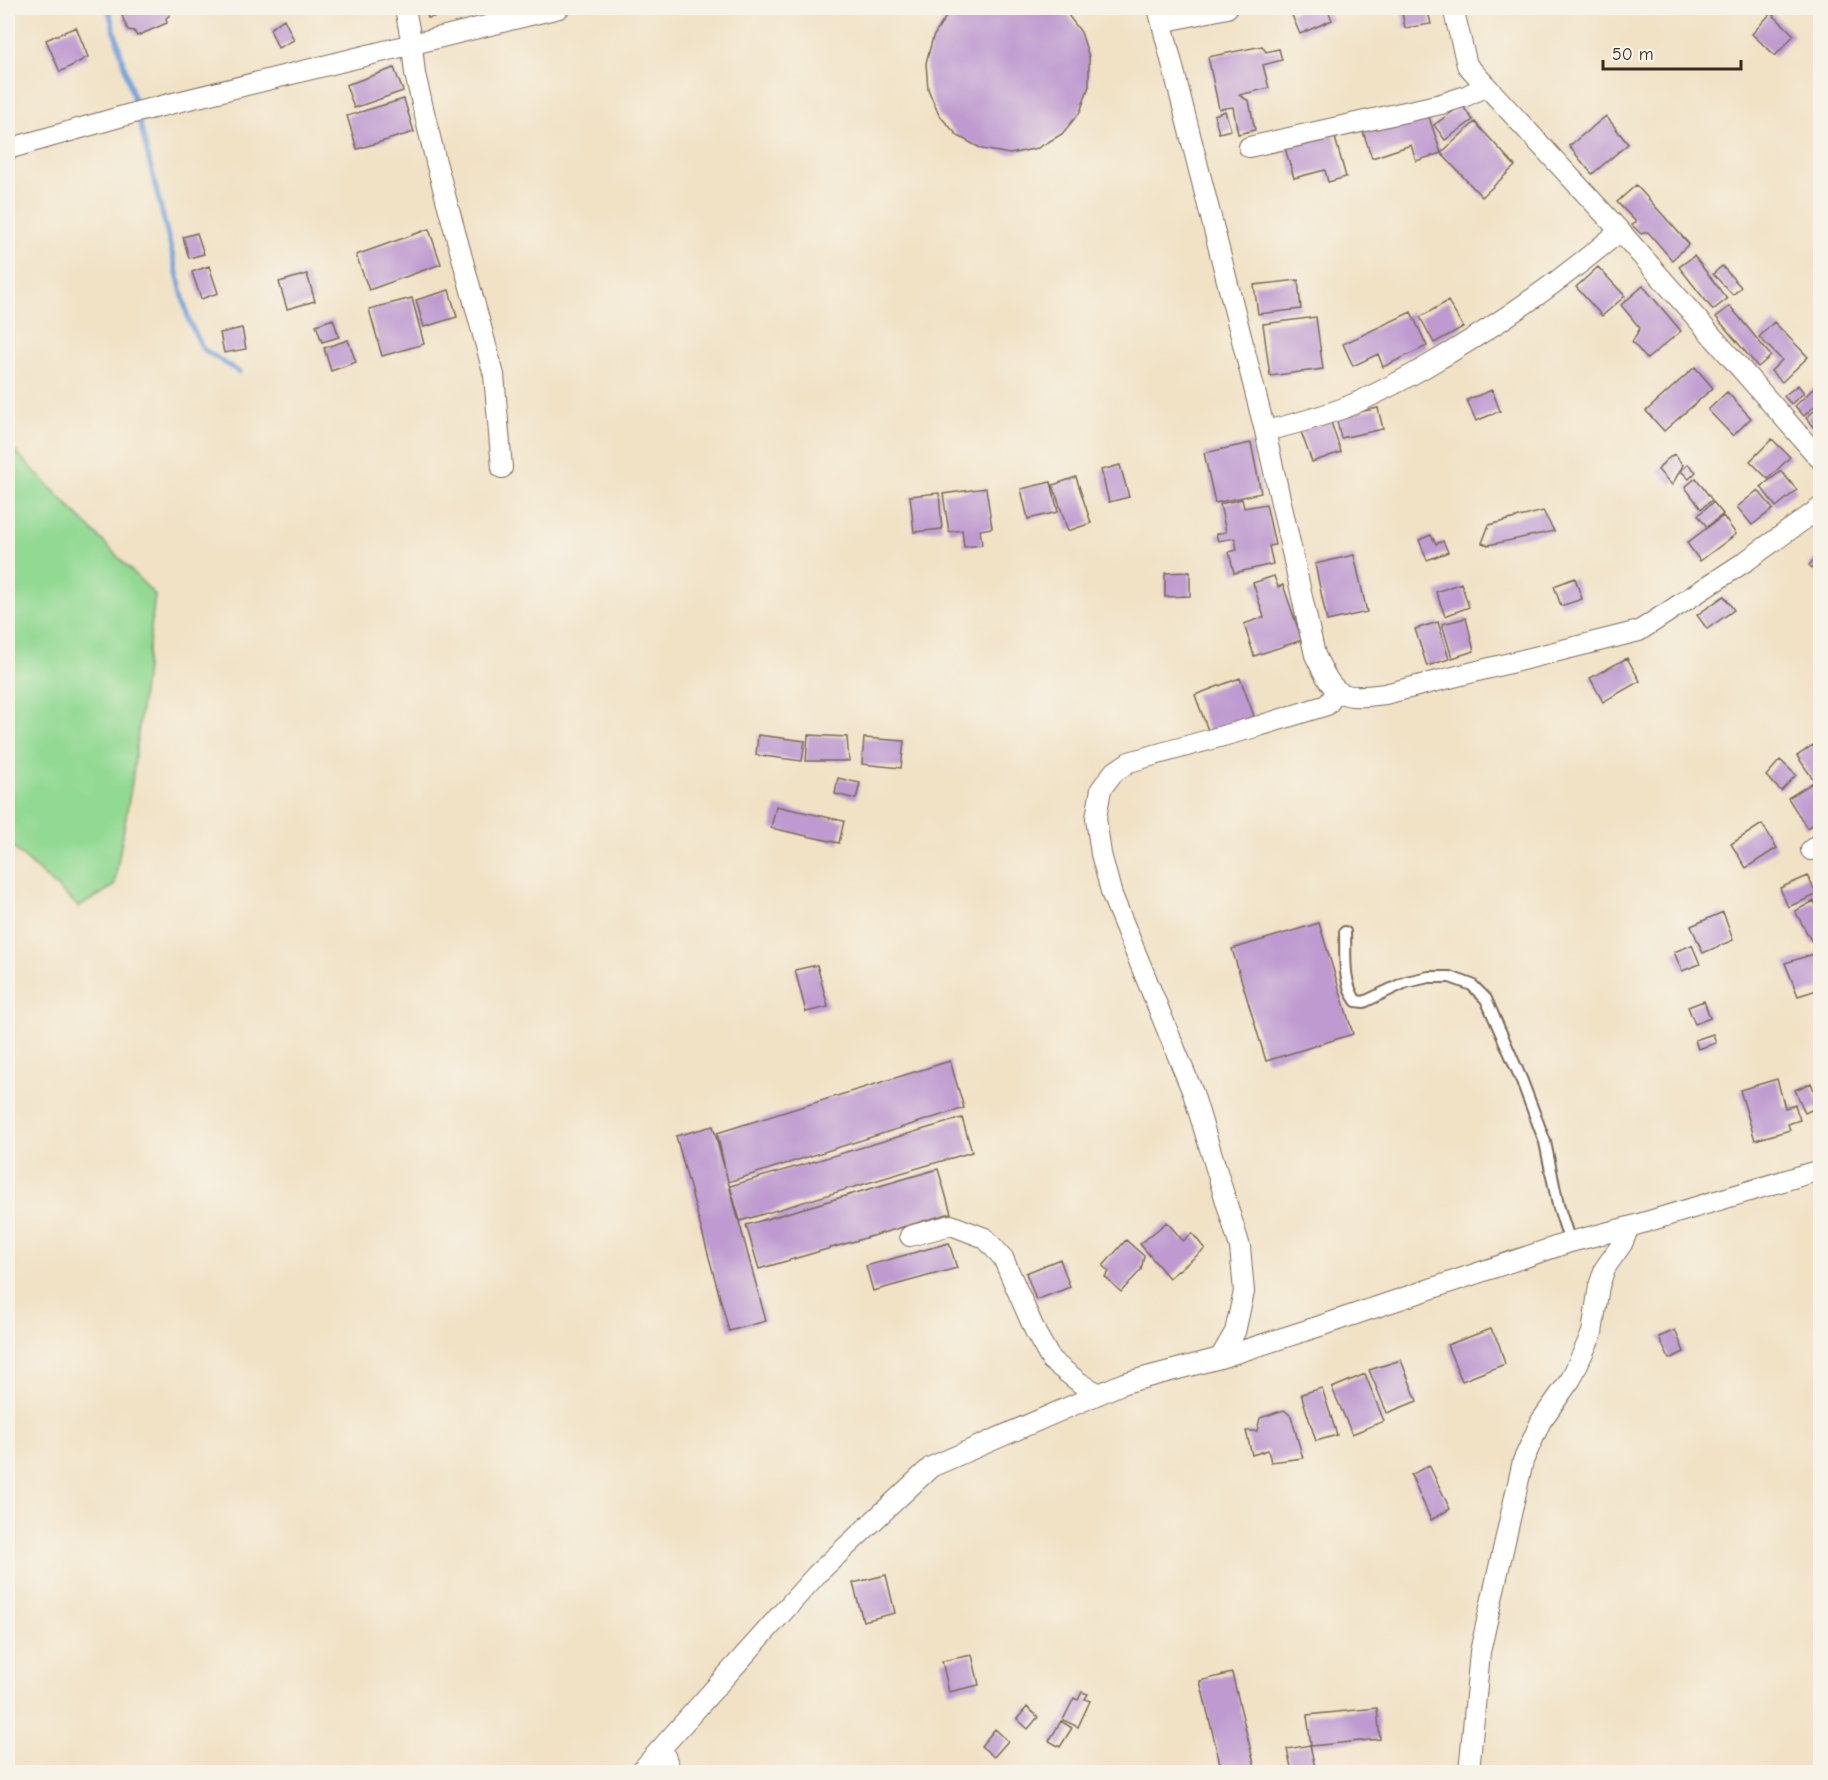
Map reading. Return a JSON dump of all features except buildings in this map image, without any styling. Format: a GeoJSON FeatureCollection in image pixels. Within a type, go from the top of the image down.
{"type":"FeatureCollection","features":[{"type":"Feature","properties":{"kind":"street"},"geometry":{"type":"LineString","coordinates":[[405,8],[415,74],[435,162],[494,375],[502,468]]}},
{"type":"Feature","properties":{"kind":"street"},"geometry":{"type":"LineString","coordinates":[[8,149],[137,112],[559,8]]}},
{"type":"Feature","properties":{"kind":"street"},"geometry":{"type":"LineString","coordinates":[[1227,8],[1160,15],[1265,431],[1315,655],[1325,676],[1337,692],[1361,697],[1385,694],[1639,631],[1746,561],[1821,508]]}},
{"type":"Feature","properties":{"kind":"street"},"geometry":{"type":"LineString","coordinates":[[1453,8],[1467,65],[1620,231],[1821,459]]}},
{"type":"Feature","properties":{"kind":"street"},"geometry":{"type":"LineString","coordinates":[[1249,147],[1441,104],[1466,96],[1486,86]]}},
{"type":"Feature","properties":{"kind":"street"},"geometry":{"type":"LineString","coordinates":[[1265,431],[1346,407],[1372,396],[1447,355],[1538,296],[1620,231]]}},
{"type":"Feature","properties":{"kind":"street"},"geometry":{"type":"LineString","coordinates":[[1220,1358],[1234,1332],[1244,1292],[1240,1246],[1193,1093],[1112,895],[1101,854],[1096,818],[1101,789],[1113,773],[1130,762],[1327,705],[1337,692]]}},
{"type":"Feature","properties":{"kind":"street"},"geometry":{"type":"LineString","coordinates":[[640,1773],[817,1574],[931,1467],[1124,1383],[1220,1358],[1317,1328],[1570,1242],[1629,1227],[1821,1170]]}},
{"type":"Feature","properties":{"kind":"street"},"geometry":{"type":"LineString","coordinates":[[910,1236],[951,1225],[985,1238],[1003,1258],[1036,1333],[1051,1360],[1080,1383],[1099,1394]]}},
{"type":"Feature","properties":{"kind":"street"},"geometry":{"type":"LineString","coordinates":[[1469,1773],[1480,1652],[1523,1461],[1541,1421],[1571,1379],[1592,1333],[1599,1286],[1605,1268],[1622,1244],[1629,1227]]}},
{"type":"Feature","properties":{"kind":"street"},"geometry":{"type":"LineString","coordinates":[[662,1749],[671,1773]]}},
{"type":"Feature","properties":{"kind":"lane"},"geometry":{"type":"LineString","coordinates":[[1346,932],[1346,982],[1356,1001],[1364,1002],[1406,982],[1429,977],[1450,977],[1472,985],[1486,999],[1522,1081],[1545,1142],[1558,1205],[1570,1242]]}},
{"type":"Feature","properties":{"kind":"green space"},"geometry":{"type":"Polygon","coordinates":[[[8,450],[15,451],[155,595],[132,782],[114,886],[79,907],[8,843],[8,450]]]}},
{"type":"Feature","properties":{"kind":"waterway"},"geometry":{"type":"LineString","coordinates":[[108,8],[136,107]]}},
{"type":"Feature","properties":{"kind":"waterway"},"geometry":{"type":"LineString","coordinates":[[138,116],[189,321],[203,349],[239,372]]}}]}
